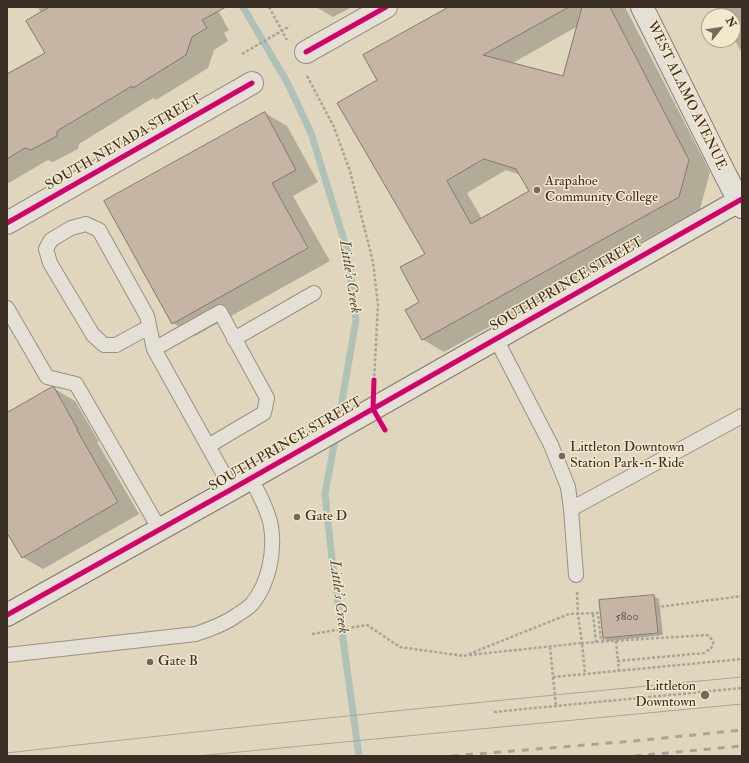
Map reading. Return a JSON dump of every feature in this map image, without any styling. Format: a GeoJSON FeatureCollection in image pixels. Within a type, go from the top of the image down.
{"type":"FeatureCollection","features":[{"type":"Feature","properties":{"kind":"street"},"geometry":{"type":"LineString","coordinates":[[300,56],[386,7]]}},
{"type":"Feature","properties":{"kind":"street","name":"WEST ALAMO AVENUE"},"geometry":{"type":"LineString","coordinates":[[642,7],[741,202]]}},
{"type":"Feature","properties":{"kind":"street","name":"SOUTH NEVADA STREET"},"geometry":{"type":"LineString","coordinates":[[7,223],[252,83]]}},
{"type":"Feature","properties":{"kind":"street","name":"SOUTH PRINCE STREET"},"geometry":{"type":"LineString","coordinates":[[7,615],[741,202]]}},
{"type":"Feature","properties":{"kind":"lane"},"geometry":{"type":"LineString","coordinates":[[149,327],[116,345],[104,345],[93,335],[50,263],[46,249],[51,240],[71,228],[86,224],[99,230],[147,316],[154,349],[232,489]]}},
{"type":"Feature","properties":{"kind":"lane"},"geometry":{"type":"LineString","coordinates":[[234,339],[314,293]]}},
{"type":"Feature","properties":{"kind":"lane"},"geometry":{"type":"LineString","coordinates":[[7,308],[47,377],[76,384],[160,530]]}},
{"type":"Feature","properties":{"kind":"lane"},"geometry":{"type":"LineString","coordinates":[[154,349],[220,312],[267,398],[264,413],[208,446]]}},
{"type":"Feature","properties":{"kind":"lane"},"geometry":{"type":"LineString","coordinates":[[496,339],[551,444],[568,487],[576,574]]}},
{"type":"Feature","properties":{"kind":"lane"},"geometry":{"type":"LineString","coordinates":[[571,509],[742,416]]}},
{"type":"Feature","properties":{"kind":"lane"},"geometry":{"type":"LineString","coordinates":[[7,655],[196,634],[216,627],[236,616],[251,604],[261,591],[271,558],[272,544],[270,526],[262,501],[251,478]]}},
{"type":"Feature","properties":{"kind":"path"},"geometry":{"type":"LineString","coordinates":[[269,7],[300,56],[334,127],[350,171],[373,262],[378,305],[374,380],[368,412]]}},
{"type":"Feature","properties":{"kind":"path"},"geometry":{"type":"LineString","coordinates":[[242,54],[290,26]]}},
{"type":"Feature","properties":{"kind":"path"},"geometry":{"type":"LineString","coordinates":[[464,656],[569,614],[598,613],[600,640],[660,634],[658,607],[742,596]]}},
{"type":"Feature","properties":{"kind":"path"},"geometry":{"type":"LineString","coordinates":[[578,614],[585,674]]}},
{"type":"Feature","properties":{"kind":"path"},"geometry":{"type":"LineString","coordinates":[[593,614],[596,642]]}},
{"type":"Feature","properties":{"kind":"path"},"geometry":{"type":"LineString","coordinates":[[312,634],[367,625],[400,647],[464,656],[596,642],[707,635],[713,641],[712,648],[704,653],[618,661]]}},
{"type":"Feature","properties":{"kind":"path"},"geometry":{"type":"LineString","coordinates":[[616,641],[618,671]]}},
{"type":"Feature","properties":{"kind":"path"},"geometry":{"type":"LineString","coordinates":[[550,647],[556,706]]}},
{"type":"Feature","properties":{"kind":"path"},"geometry":{"type":"LineString","coordinates":[[553,677],[742,660]]}},
{"type":"Feature","properties":{"kind":"path"},"geometry":{"type":"LineString","coordinates":[[494,712],[742,688]]}},
{"type":"Feature","properties":{"kind":"building"},"geometry":{"type":"Polygon","coordinates":[[[50,7],[226,7],[202,20],[207,28],[192,37],[186,55],[133,88],[132,86],[57,131],[57,136],[31,150],[25,148],[7,159],[7,74],[45,53],[26,21],[50,7]]]}},
{"type":"Feature","properties":{"kind":"building","name":"Arapahoe Community College"},"geometry":{"type":"Polygon","coordinates":[[[449,7],[569,7],[483,55],[563,76],[582,7],[610,7],[689,160],[679,197],[422,340],[405,310],[419,302],[400,267],[425,254],[337,103],[377,80],[363,55],[449,7]],[[484,159],[447,181],[471,224],[529,191],[516,169],[484,159]]]}},
{"type":"Feature","properties":{"kind":"building"},"geometry":{"type":"Polygon","coordinates":[[[265,112],[296,170],[272,183],[308,248],[172,324],[104,201],[265,112]]]}},
{"type":"Feature","properties":{"kind":"building"},"geometry":{"type":"Polygon","coordinates":[[[54,387],[118,502],[22,558],[7,533],[7,413],[54,387]]]}},
{"type":"Feature","properties":{"kind":"building"},"geometry":{"type":"Polygon","coordinates":[[[654,595],[658,633],[603,638],[599,600],[654,595]]]}},
{"type":"Feature","properties":{"kind":"waterway","name":"Little's Creek"},"geometry":{"type":"LineString","coordinates":[[243,7],[287,82],[311,133],[348,253],[356,320],[338,424]]}},
{"type":"Feature","properties":{"kind":"waterway","name":"Little's Creek"},"geometry":{"type":"LineString","coordinates":[[336,434],[325,494],[332,559],[359,756]]}},
{"type":"Feature","properties":{"kind":"tram line"},"geometry":{"type":"LineString","coordinates":[[7,753],[374,713],[742,677]]}},
{"type":"Feature","properties":{"kind":"tram line"},"geometry":{"type":"LineString","coordinates":[[197,756],[742,704]]}},
{"type":"Feature","properties":{"kind":"railway"},"geometry":{"type":"LineString","coordinates":[[452,756],[634,741],[742,730]]}},
{"type":"Feature","properties":{"kind":"railway"},"geometry":{"type":"LineString","coordinates":[[634,756],[742,746]]}},
{"type":"Feature","properties":{"kind":"cycle path"},"geometry":{"type":"LineString","coordinates":[[306,52],[386,7]]}},
{"type":"Feature","properties":{"kind":"cycle path"},"geometry":{"type":"LineString","coordinates":[[7,223],[252,83]]}},
{"type":"Feature","properties":{"kind":"cycle path"},"geometry":{"type":"LineString","coordinates":[[7,615],[742,199]]}},
{"type":"Feature","properties":{"kind":"cycle path"},"geometry":{"type":"LineString","coordinates":[[374,380],[373,409],[385,430]]}},
{"type":"Feature","properties":{"kind":"place","name":"Arapahoe Community College"},"geometry":{"type":"Point","coordinates":[537,190]}},
{"type":"Feature","properties":{"kind":"place","name":"Littleton Downtown Station Park-n-Ride"},"geometry":{"type":"Point","coordinates":[562,456]}},
{"type":"Feature","properties":{"kind":"place","name":"Gate D"},"geometry":{"type":"Point","coordinates":[297,517]}},
{"type":"Feature","properties":{"kind":"place","name":"Gate B"},"geometry":{"type":"Point","coordinates":[150,662]}},
{"type":"Feature","properties":{"kind":"place","name":"Littleton Downtown"},"geometry":{"type":"Point","coordinates":[705,695]}}]}
